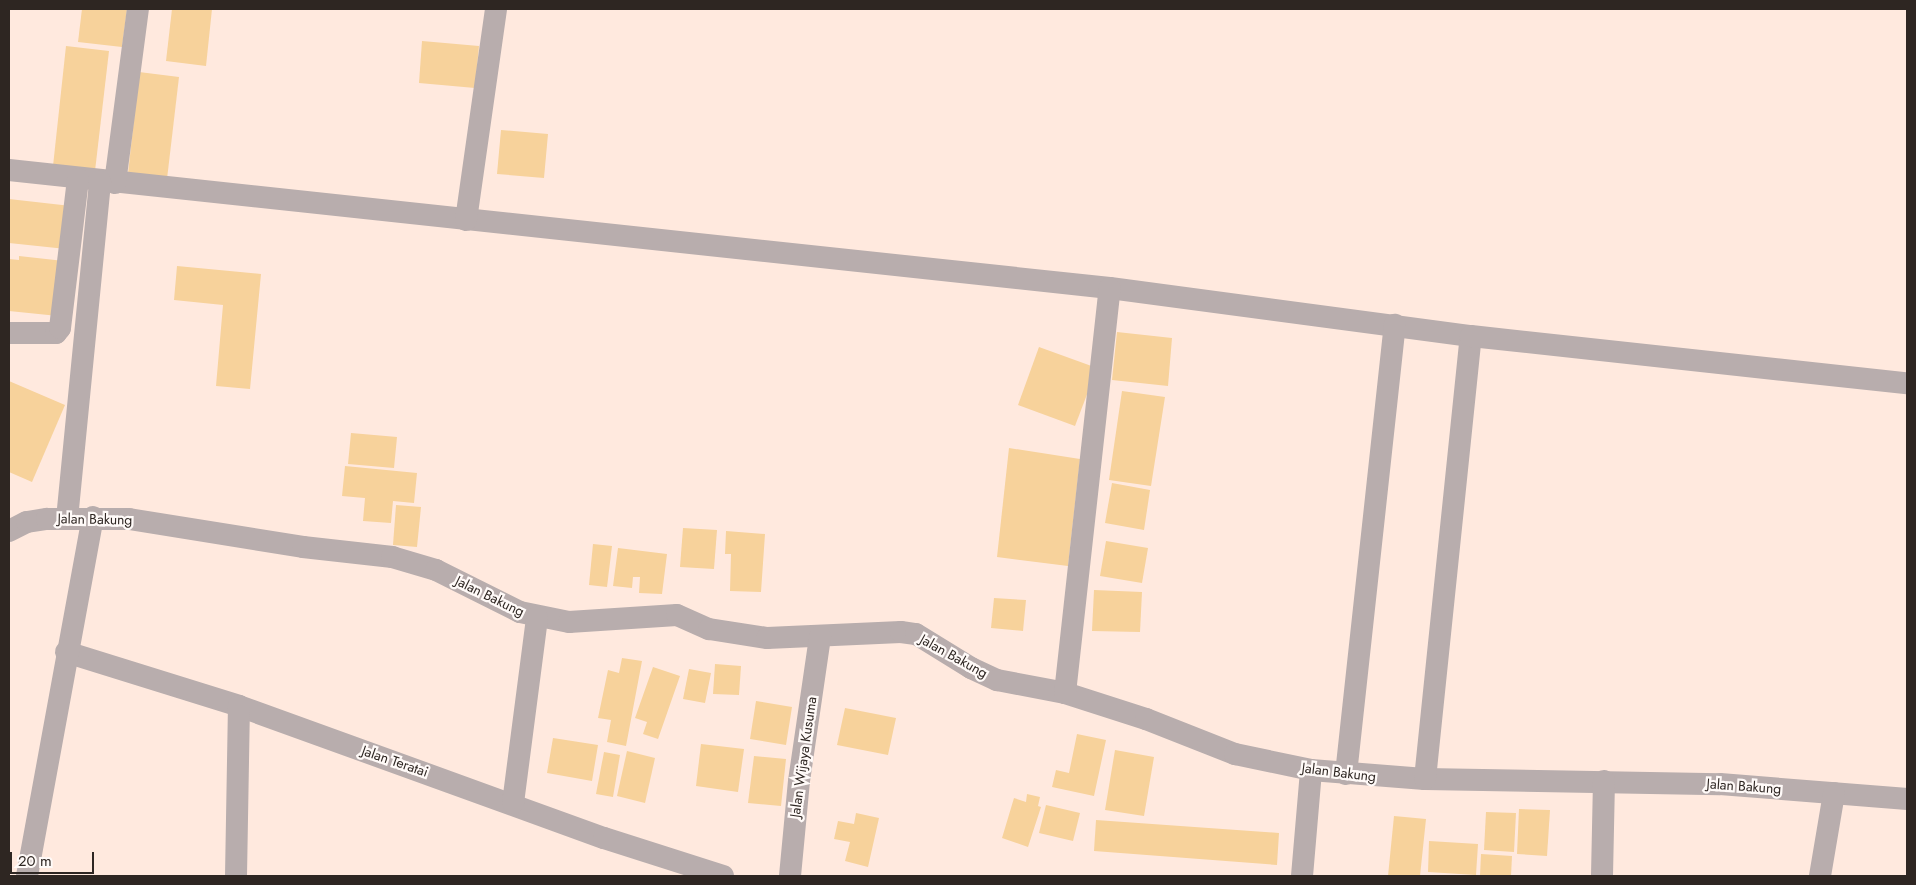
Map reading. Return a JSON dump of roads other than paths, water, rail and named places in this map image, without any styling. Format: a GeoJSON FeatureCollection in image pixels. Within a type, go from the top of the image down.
{"type":"FeatureCollection","features":[{"type":"Feature","properties":{"kind":"street"},"geometry":{"type":"LineString","coordinates":[[67,519],[108,182],[138,9]]}},
{"type":"Feature","properties":{"kind":"street"},"geometry":{"type":"LineString","coordinates":[[466,220],[496,9]]}},
{"type":"Feature","properties":{"kind":"street"},"geometry":{"type":"LineString","coordinates":[[9,170],[78,179],[1110,288],[1471,336],[1907,383]]}},
{"type":"Feature","properties":{"kind":"street"},"geometry":{"type":"LineString","coordinates":[[9,333],[56,333],[60,328],[78,179]]}},
{"type":"Feature","properties":{"kind":"street"},"geometry":{"type":"LineString","coordinates":[[1064,693],[1110,288]]}},
{"type":"Feature","properties":{"kind":"street"},"geometry":{"type":"LineString","coordinates":[[1346,774],[1395,325]]}},
{"type":"Feature","properties":{"kind":"street"},"geometry":{"type":"LineString","coordinates":[[1425,779],[1471,336]]}},
{"type":"Feature","properties":{"kind":"street"},"geometry":{"type":"LineString","coordinates":[[27,876],[66,652],[92,517]]}},
{"type":"Feature","properties":{"kind":"street","name":"Jalan Bakung"},"geometry":{"type":"LineString","coordinates":[[15,522],[92,517],[139,520],[303,547],[392,557],[436,570],[537,618],[594,622],[676,615],[731,634],[767,638],[901,632],[916,634],[971,668],[997,680],[1064,693],[1146,719],[1235,754],[1312,770],[1425,779],[1720,784],[1907,798]]}},
{"type":"Feature","properties":{"kind":"street"},"geometry":{"type":"LineString","coordinates":[[513,803],[537,618]]}},
{"type":"Feature","properties":{"kind":"street","name":"Jalan Wijaya Kusuma"},"geometry":{"type":"LineString","coordinates":[[790,876],[799,781],[820,637]]}},
{"type":"Feature","properties":{"kind":"street","name":"Jalan Teratai"},"geometry":{"type":"LineString","coordinates":[[66,652],[239,706],[513,803],[604,838],[723,876]]}},
{"type":"Feature","properties":{"kind":"street"},"geometry":{"type":"LineString","coordinates":[[236,876],[239,706]]}},
{"type":"Feature","properties":{"kind":"street"},"geometry":{"type":"LineString","coordinates":[[1302,876],[1312,770]]}},
{"type":"Feature","properties":{"kind":"street"},"geometry":{"type":"LineString","coordinates":[[1602,876],[1604,781]]}},
{"type":"Feature","properties":{"kind":"street"},"geometry":{"type":"LineString","coordinates":[[1820,876],[1834,793]]}}]}
